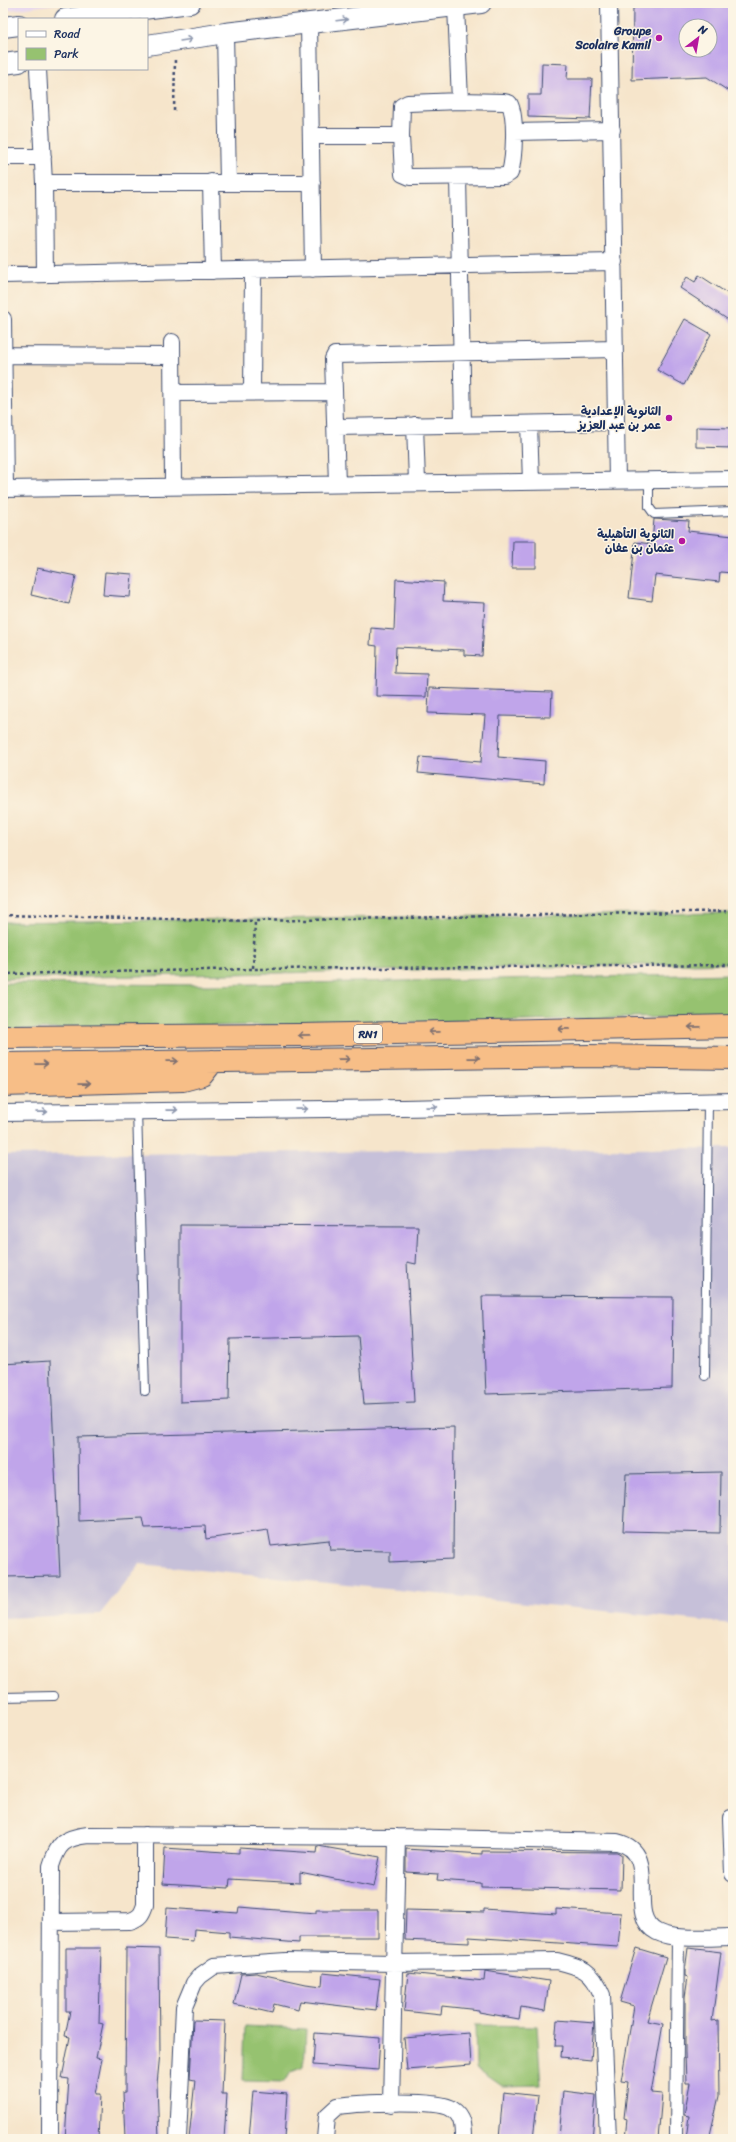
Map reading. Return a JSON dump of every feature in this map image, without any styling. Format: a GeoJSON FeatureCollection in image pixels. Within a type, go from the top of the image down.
{"type":"FeatureCollection","features":[{"type":"Feature","properties":{"kind":"highway","name":"RN1"},"geometry":{"type":"LineString","coordinates":[[3,1037],[301,1035],[733,1026]]}},
{"type":"Feature","properties":{"kind":"highway","name":"RN1"},"geometry":{"type":"LineString","coordinates":[[3,1064],[582,1056],[733,1058]]}},
{"type":"Feature","properties":{"kind":"highway"},"geometry":{"type":"LineString","coordinates":[[3,1085],[183,1080],[202,1075],[213,1061]]}},
{"type":"Feature","properties":{"kind":"street"},"geometry":{"type":"LineString","coordinates":[[72,18],[184,3]]}},
{"type":"Feature","properties":{"kind":"street"},"geometry":{"type":"LineString","coordinates":[[148,45],[481,3]]}},
{"type":"Feature","properties":{"kind":"street"},"geometry":{"type":"LineString","coordinates":[[610,3],[617,481]]}},
{"type":"Feature","properties":{"kind":"street"},"geometry":{"type":"LineString","coordinates":[[456,6],[460,102]]}},
{"type":"Feature","properties":{"kind":"street"},"geometry":{"type":"LineString","coordinates":[[309,24],[313,269]]}},
{"type":"Feature","properties":{"kind":"street"},"geometry":{"type":"LineString","coordinates":[[3,27],[18,25]]}},
{"type":"Feature","properties":{"kind":"street"},"geometry":{"type":"LineString","coordinates":[[225,34],[228,182]]}},
{"type":"Feature","properties":{"kind":"street"},"geometry":{"type":"LineString","coordinates":[[3,64],[18,62]]}},
{"type":"Feature","properties":{"kind":"street"},"geometry":{"type":"LineString","coordinates":[[38,70],[44,183],[45,274]]}},
{"type":"Feature","properties":{"kind":"street"},"geometry":{"type":"LineString","coordinates":[[460,102],[504,102],[509,104],[512,109],[514,132],[510,173],[504,176],[458,177],[410,177],[403,174],[401,136],[402,106],[408,103],[460,102]]}},
{"type":"Feature","properties":{"kind":"street"},"geometry":{"type":"LineString","coordinates":[[514,132],[612,130]]}},
{"type":"Feature","properties":{"kind":"street"},"geometry":{"type":"LineString","coordinates":[[311,136],[401,136]]}},
{"type":"Feature","properties":{"kind":"street"},"geometry":{"type":"LineString","coordinates":[[3,157],[42,157]]}},
{"type":"Feature","properties":{"kind":"street"},"geometry":{"type":"LineString","coordinates":[[458,177],[463,424]]}},
{"type":"Feature","properties":{"kind":"street"},"geometry":{"type":"LineString","coordinates":[[211,182],[213,271]]}},
{"type":"Feature","properties":{"kind":"street"},"geometry":{"type":"LineString","coordinates":[[44,183],[312,183]]}},
{"type":"Feature","properties":{"kind":"street"},"geometry":{"type":"LineString","coordinates":[[3,275],[614,262]]}},
{"type":"Feature","properties":{"kind":"street"},"geometry":{"type":"LineString","coordinates":[[252,392],[253,270]]}},
{"type":"Feature","properties":{"kind":"street"},"geometry":{"type":"LineString","coordinates":[[3,319],[4,489],[417,482],[733,479]]}},
{"type":"Feature","properties":{"kind":"street"},"geometry":{"type":"LineString","coordinates":[[3,360],[172,349],[173,486]]}},
{"type":"Feature","properties":{"kind":"street"},"geometry":{"type":"LineString","coordinates":[[337,484],[333,359],[335,355],[614,349]]}},
{"type":"Feature","properties":{"kind":"street"},"geometry":{"type":"LineString","coordinates":[[173,393],[334,392]]}},
{"type":"Feature","properties":{"kind":"street"},"geometry":{"type":"LineString","coordinates":[[336,427],[616,422]]}},
{"type":"Feature","properties":{"kind":"street"},"geometry":{"type":"LineString","coordinates":[[529,424],[531,482]]}},
{"type":"Feature","properties":{"kind":"street"},"geometry":{"type":"LineString","coordinates":[[415,425],[417,482]]}},
{"type":"Feature","properties":{"kind":"street"},"geometry":{"type":"LineString","coordinates":[[3,1113],[137,1110],[403,1108],[733,1101]]}},
{"type":"Feature","properties":{"kind":"street"},"geometry":{"type":"LineString","coordinates":[[731,1818],[733,1874]]}},
{"type":"Feature","properties":{"kind":"street"},"geometry":{"type":"LineString","coordinates":[[50,2139],[51,1866],[55,1853],[62,1843],[71,1837],[88,1835],[397,1837],[617,1842],[625,1844],[635,1851],[639,1857],[644,1912],[647,1924],[660,1934],[678,1936],[733,1937]]}},
{"type":"Feature","properties":{"kind":"street"},"geometry":{"type":"LineString","coordinates":[[51,1922],[130,1921],[137,1919],[142,1914],[144,1905],[145,1835]]}},
{"type":"Feature","properties":{"kind":"street"},"geometry":{"type":"LineString","coordinates":[[391,2104],[397,1837]]}},
{"type":"Feature","properties":{"kind":"street"},"geometry":{"type":"LineString","coordinates":[[676,2139],[678,1936]]}},
{"type":"Feature","properties":{"kind":"street"},"geometry":{"type":"LineString","coordinates":[[178,2139],[184,2006],[189,1992],[200,1976],[214,1966],[286,1961],[394,1963],[557,1961],[576,1966],[589,1973],[596,1982],[602,1994],[608,2139]]}},
{"type":"Feature","properties":{"kind":"street"},"geometry":{"type":"LineString","coordinates":[[325,2139],[327,2116],[338,2106],[391,2104],[447,2106],[461,2118],[463,2126],[463,2139]]}},
{"type":"Feature","properties":{"kind":"lane"},"geometry":{"type":"LineString","coordinates":[[650,480],[649,507],[654,514],[733,511]]}},
{"type":"Feature","properties":{"kind":"lane"},"geometry":{"type":"LineString","coordinates":[[705,1376],[708,1101]]}},
{"type":"Feature","properties":{"kind":"lane"},"geometry":{"type":"LineString","coordinates":[[137,1110],[145,1391]]}},
{"type":"Feature","properties":{"kind":"lane"},"geometry":{"type":"LineString","coordinates":[[3,1697],[54,1696]]}},
{"type":"Feature","properties":{"kind":"path"},"geometry":{"type":"LineString","coordinates":[[174,111],[175,41]]}},
{"type":"Feature","properties":{"kind":"path"},"geometry":{"type":"LineString","coordinates":[[3,915],[255,921],[733,911]]}},
{"type":"Feature","properties":{"kind":"path"},"geometry":{"type":"LineString","coordinates":[[253,969],[255,921]]}},
{"type":"Feature","properties":{"kind":"path"},"geometry":{"type":"LineString","coordinates":[[3,974],[253,969],[733,965]]}},
{"type":"Feature","properties":{"kind":"shaded area"},"geometry":{"type":"Polygon","coordinates":[[[3,3],[63,3],[3,11],[3,3]]]}},
{"type":"Feature","properties":{"kind":"shaded area"},"geometry":{"type":"Polygon","coordinates":[[[733,1148],[733,1624],[140,1564],[100,1614],[3,1618],[3,1155],[733,1148]]]}},
{"type":"Feature","properties":{"kind":"green space"},"geometry":{"type":"Polygon","coordinates":[[[733,913],[733,963],[3,979],[3,922],[733,913]]]}},
{"type":"Feature","properties":{"kind":"green space"},"geometry":{"type":"Polygon","coordinates":[[[733,974],[733,1016],[3,1030],[3,983],[208,985],[733,974]]]}},
{"type":"Feature","properties":{"kind":"green space"},"geometry":{"type":"Polygon","coordinates":[[[475,2025],[537,2026],[541,2085],[502,2086],[476,2068],[475,2025]]]}},
{"type":"Feature","properties":{"kind":"green space"},"geometry":{"type":"Polygon","coordinates":[[[245,2026],[306,2029],[304,2067],[291,2072],[285,2082],[243,2081],[245,2026]]]}},
{"type":"Feature","properties":{"kind":"building","name":"Groupe Scolaire Kamil"},"geometry":{"type":"Polygon","coordinates":[[[673,3],[733,3],[733,94],[707,77],[632,80],[633,8],[673,3]]]}},
{"type":"Feature","properties":{"kind":"building"},"geometry":{"type":"Polygon","coordinates":[[[542,63],[568,64],[567,79],[592,79],[590,119],[528,117],[528,95],[541,95],[542,63]]]}},
{"type":"Feature","properties":{"kind":"building"},"geometry":{"type":"Polygon","coordinates":[[[699,275],[733,297],[733,323],[680,288],[687,277],[695,282],[699,275]]]}},
{"type":"Feature","properties":{"kind":"building"},"geometry":{"type":"Polygon","coordinates":[[[685,319],[711,334],[684,385],[657,370],[685,319]]]}},
{"type":"Feature","properties":{"kind":"building"},"geometry":{"type":"Polygon","coordinates":[[[696,427],[733,428],[733,448],[696,447],[696,427]]]}},
{"type":"Feature","properties":{"kind":"building"},"geometry":{"type":"Polygon","coordinates":[[[654,519],[689,521],[688,531],[733,536],[733,573],[720,572],[719,582],[655,575],[652,601],[629,598],[635,542],[652,544],[654,519]]]}},
{"type":"Feature","properties":{"kind":"building"},"geometry":{"type":"Polygon","coordinates":[[[513,541],[536,541],[536,568],[512,568],[513,541]]]}},
{"type":"Feature","properties":{"kind":"building"},"geometry":{"type":"Polygon","coordinates":[[[37,568],[76,576],[69,604],[31,595],[37,568]]]}},
{"type":"Feature","properties":{"kind":"building"},"geometry":{"type":"Polygon","coordinates":[[[105,572],[132,574],[130,597],[103,595],[105,572]]]}},
{"type":"Feature","properties":{"kind":"building"},"geometry":{"type":"Polygon","coordinates":[[[396,579],[444,582],[443,601],[485,603],[482,656],[464,655],[464,650],[396,647],[395,673],[427,674],[426,697],[376,696],[377,646],[370,645],[371,628],[394,630],[396,579]]]}},
{"type":"Feature","properties":{"kind":"building"},"geometry":{"type":"Polygon","coordinates":[[[429,688],[552,692],[551,717],[500,716],[498,757],[545,761],[544,784],[418,773],[420,757],[481,762],[485,715],[428,713],[429,688]]]}},
{"type":"Feature","properties":{"kind":"building"},"geometry":{"type":"Polygon","coordinates":[[[180,1225],[418,1226],[416,1264],[407,1262],[414,1402],[364,1404],[358,1336],[230,1339],[229,1400],[180,1402],[180,1225]]]}},
{"type":"Feature","properties":{"kind":"building"},"geometry":{"type":"Polygon","coordinates":[[[482,1296],[673,1297],[672,1388],[486,1394],[482,1296]]]}},
{"type":"Feature","properties":{"kind":"building"},"geometry":{"type":"Polygon","coordinates":[[[50,1361],[60,1576],[3,1577],[3,1364],[50,1361]]]}},
{"type":"Feature","properties":{"kind":"building"},"geometry":{"type":"Polygon","coordinates":[[[454,1427],[453,1559],[390,1562],[390,1551],[330,1550],[329,1540],[271,1546],[268,1530],[206,1539],[205,1526],[145,1528],[143,1518],[79,1521],[78,1437],[454,1427]]]}},
{"type":"Feature","properties":{"kind":"building"},"geometry":{"type":"Polygon","coordinates":[[[721,1472],[720,1533],[623,1531],[626,1474],[721,1472]]]}},
{"type":"Feature","properties":{"kind":"building"},"geometry":{"type":"Polygon","coordinates":[[[318,1846],[380,1857],[374,1887],[300,1872],[300,1883],[230,1879],[229,1888],[163,1884],[165,1848],[239,1853],[239,1848],[317,1853],[318,1846]]]}},
{"type":"Feature","properties":{"kind":"building"},"geometry":{"type":"Polygon","coordinates":[[[406,1849],[482,1854],[482,1851],[617,1852],[622,1855],[621,1890],[481,1887],[481,1883],[437,1880],[438,1874],[406,1872],[406,1849]]]}},
{"type":"Feature","properties":{"kind":"building"},"geometry":{"type":"Polygon","coordinates":[[[239,1907],[316,1913],[316,1910],[378,1910],[378,1937],[299,1937],[299,1943],[229,1937],[229,1932],[194,1929],[193,1941],[165,1939],[167,1908],[238,1913],[239,1907]]]}},
{"type":"Feature","properties":{"kind":"building"},"geometry":{"type":"Polygon","coordinates":[[[484,1909],[556,1914],[556,1909],[621,1913],[618,1947],[469,1937],[469,1943],[405,1940],[406,1910],[484,1912],[484,1909]]]}},
{"type":"Feature","properties":{"kind":"building"},"geometry":{"type":"Polygon","coordinates":[[[66,1948],[101,1948],[99,2023],[103,2024],[96,2058],[102,2059],[95,2094],[100,2094],[98,2139],[65,2139],[69,2079],[62,2078],[70,2037],[65,2036],[70,2011],[66,2011],[66,1948]]]}},
{"type":"Feature","properties":{"kind":"building"},"geometry":{"type":"Polygon","coordinates":[[[126,1948],[159,1949],[160,2053],[157,2084],[159,2139],[125,2139],[123,2092],[125,2092],[126,1948]]]}},
{"type":"Feature","properties":{"kind":"building"},"geometry":{"type":"Polygon","coordinates":[[[636,1948],[666,1957],[647,2021],[663,2024],[651,2093],[662,2094],[658,2139],[625,2139],[627,2119],[624,2118],[628,2082],[621,2081],[634,2006],[620,2002],[636,1948]]]}},
{"type":"Feature","properties":{"kind":"building"},"geometry":{"type":"Polygon","coordinates":[[[688,1948],[721,1952],[712,2021],[718,2020],[719,2096],[709,2139],[686,2139],[689,2116],[684,2115],[690,2083],[686,2083],[685,2053],[685,1997],[688,1977],[685,1976],[685,1971],[688,1948]]]}},
{"type":"Feature","properties":{"kind":"building"},"geometry":{"type":"Polygon","coordinates":[[[485,1971],[549,1981],[545,2011],[521,2007],[519,2019],[479,2012],[479,2010],[442,2006],[441,2015],[404,2011],[408,1973],[484,1981],[485,1971]]]}},
{"type":"Feature","properties":{"kind":"building"},"geometry":{"type":"Polygon","coordinates":[[[256,1973],[322,1986],[323,1973],[380,1979],[376,2010],[300,2001],[298,2010],[274,2004],[272,2013],[234,2004],[241,1974],[256,1973]]]}},
{"type":"Feature","properties":{"kind":"building"},"geometry":{"type":"Polygon","coordinates":[[[193,2020],[225,2021],[222,2094],[227,2094],[224,2139],[189,2139],[195,2080],[190,2079],[193,2020]]]}},
{"type":"Feature","properties":{"kind":"building"},"geometry":{"type":"Polygon","coordinates":[[[557,2020],[594,2023],[591,2060],[561,2057],[562,2046],[555,2046],[557,2020]]]}},
{"type":"Feature","properties":{"kind":"building"},"geometry":{"type":"Polygon","coordinates":[[[315,2033],[380,2038],[378,2070],[313,2065],[315,2033]]]}},
{"type":"Feature","properties":{"kind":"building"},"geometry":{"type":"Polygon","coordinates":[[[469,2033],[471,2065],[407,2070],[404,2038],[469,2033]]]}},
{"type":"Feature","properties":{"kind":"building"},"geometry":{"type":"Polygon","coordinates":[[[253,2091],[287,2094],[284,2139],[249,2139],[253,2091]]]}},
{"type":"Feature","properties":{"kind":"building"},"geometry":{"type":"Polygon","coordinates":[[[563,2091],[596,2095],[592,2139],[559,2139],[563,2091]]]}},
{"type":"Feature","properties":{"kind":"building"},"geometry":{"type":"Polygon","coordinates":[[[503,2092],[538,2096],[533,2139],[499,2139],[503,2092]]]}},
{"type":"Feature","properties":{"kind":"place","name":"Groupe Scolaire Kamil"},"geometry":{"type":"Point","coordinates":[659,38]}},
{"type":"Feature","properties":{"kind":"place","name":"الثانوية الإعدادية عمر بن عبد العزيز"},"geometry":{"type":"Point","coordinates":[669,418]}},
{"type":"Feature","properties":{"kind":"place","name":"الثانوية التأهيلية عثمان بن عفان"},"geometry":{"type":"Point","coordinates":[682,541]}}]}
